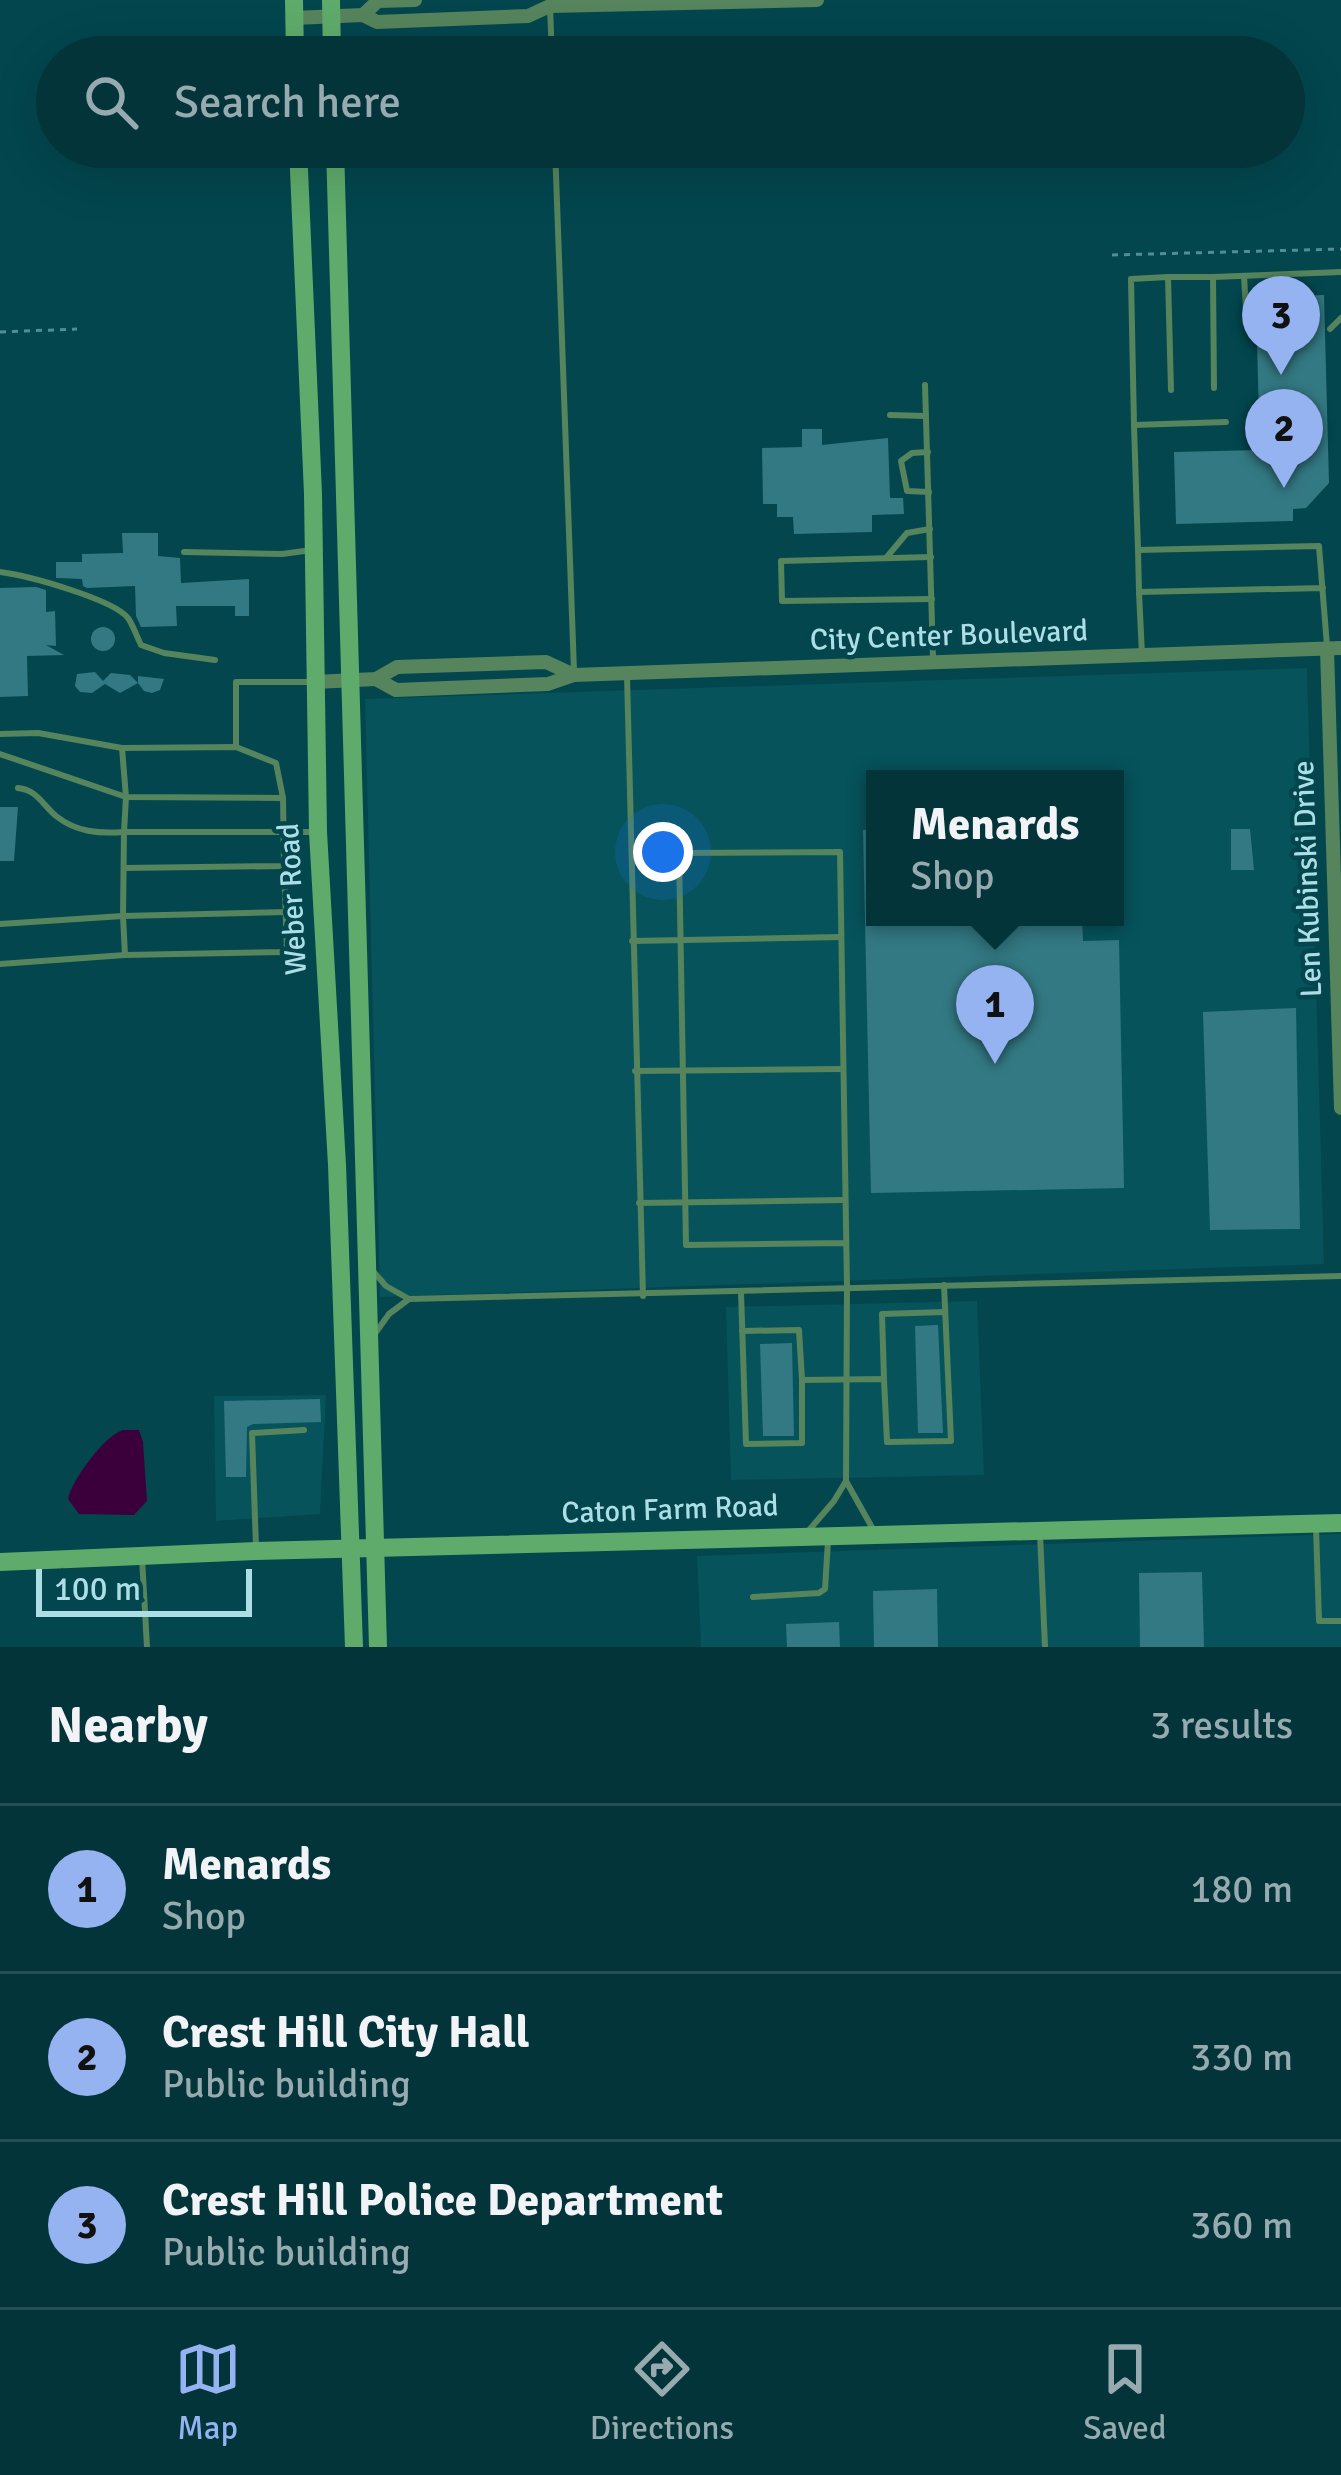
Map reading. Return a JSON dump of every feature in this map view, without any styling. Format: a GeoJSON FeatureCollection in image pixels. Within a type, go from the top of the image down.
{"type":"FeatureCollection","features":[{"type":"Feature","properties":{"kind":"main road","name":"Weber Road"},"geometry":{"type":"LineString","coordinates":[[299,168],[314,550],[318,832],[337,1165],[354,1647]]}},
{"type":"Feature","properties":{"kind":"main road"},"geometry":{"type":"LineString","coordinates":[[336,168],[378,1647]]}},
{"type":"Feature","properties":{"kind":"main road","name":"Caton Farm Road"},"geometry":{"type":"LineString","coordinates":[[0,1562],[377,1547],[1341,1522]]}},
{"type":"Feature","properties":{"kind":"street"},"geometry":{"type":"LineString","coordinates":[[363,15],[378,2],[416,0]]}},
{"type":"Feature","properties":{"kind":"street"},"geometry":{"type":"LineString","coordinates":[[294,9],[331,8],[377,22],[528,16],[545,2],[818,0]]}},
{"type":"Feature","properties":{"kind":"street","name":"City Center Boulevard"},"geometry":{"type":"LineString","coordinates":[[376,680],[396,690],[548,684],[574,675],[1334,649]]}},
{"type":"Feature","properties":{"kind":"street","name":"Len Kubinski Drive"},"geometry":{"type":"LineString","coordinates":[[1334,649],[1341,1108]]}},
{"type":"Feature","properties":{"kind":"street","name":"City Center Boulevard"},"geometry":{"type":"LineString","coordinates":[[376,680],[397,668],[546,662],[574,675]]}},
{"type":"Feature","properties":{"kind":"street"},"geometry":{"type":"LineString","coordinates":[[315,682],[376,680]]}},
{"type":"Feature","properties":{"kind":"lane"},"geometry":{"type":"LineString","coordinates":[[545,2],[549,36]]}},
{"type":"Feature","properties":{"kind":"lane"},"geometry":{"type":"LineString","coordinates":[[556,168],[574,675]]}},
{"type":"Feature","properties":{"kind":"lane"},"geometry":{"type":"LineString","coordinates":[[1142,655],[1131,279],[1341,272]]}},
{"type":"Feature","properties":{"kind":"lane"},"geometry":{"type":"LineString","coordinates":[[1244,276],[1247,326],[1282,331]]}},
{"type":"Feature","properties":{"kind":"lane"},"geometry":{"type":"LineString","coordinates":[[1213,277],[1214,388]]}},
{"type":"Feature","properties":{"kind":"lane"},"geometry":{"type":"LineString","coordinates":[[1168,278],[1171,390]]}},
{"type":"Feature","properties":{"kind":"lane"},"geometry":{"type":"LineString","coordinates":[[1330,328],[1341,318]]}},
{"type":"Feature","properties":{"kind":"lane"},"geometry":{"type":"LineString","coordinates":[[926,385],[934,662]]}},
{"type":"Feature","properties":{"kind":"lane"},"geometry":{"type":"LineString","coordinates":[[890,415],[926,416]]}},
{"type":"Feature","properties":{"kind":"lane"},"geometry":{"type":"LineString","coordinates":[[1134,425],[1226,422]]}},
{"type":"Feature","properties":{"kind":"lane"},"geometry":{"type":"LineString","coordinates":[[928,452],[912,453],[901,461],[907,491],[929,492]]}},
{"type":"Feature","properties":{"kind":"lane"},"geometry":{"type":"LineString","coordinates":[[886,558],[907,533],[930,529]]}},
{"type":"Feature","properties":{"kind":"lane"},"geometry":{"type":"LineString","coordinates":[[1138,550],[1319,546],[1334,649]]}},
{"type":"Feature","properties":{"kind":"lane"},"geometry":{"type":"LineString","coordinates":[[184,552],[314,550]]}},
{"type":"Feature","properties":{"kind":"lane"},"geometry":{"type":"LineString","coordinates":[[931,557],[782,561],[782,601],[932,599]]}},
{"type":"Feature","properties":{"kind":"lane"},"geometry":{"type":"LineString","coordinates":[[0,572],[32,577],[107,603],[128,618],[141,645],[214,660]]}},
{"type":"Feature","properties":{"kind":"lane"},"geometry":{"type":"LineString","coordinates":[[1139,592],[1323,589]]}},
{"type":"Feature","properties":{"kind":"lane"},"geometry":{"type":"LineString","coordinates":[[627,674],[644,1296]]}},
{"type":"Feature","properties":{"kind":"lane"},"geometry":{"type":"LineString","coordinates":[[236,747],[236,682],[315,682]]}},
{"type":"Feature","properties":{"kind":"lane"},"geometry":{"type":"LineString","coordinates":[[0,734],[38,734],[122,748],[236,747],[276,763],[283,798],[287,911],[287,952],[124,955],[0,964]]}},
{"type":"Feature","properties":{"kind":"lane"},"geometry":{"type":"LineString","coordinates":[[122,748],[124,955]]}},
{"type":"Feature","properties":{"kind":"lane"},"geometry":{"type":"LineString","coordinates":[[0,754],[126,797],[283,798]]}},
{"type":"Feature","properties":{"kind":"lane"},"geometry":{"type":"LineString","coordinates":[[18,788],[33,790],[61,821],[96,834],[318,832]]}},
{"type":"Feature","properties":{"kind":"lane"},"geometry":{"type":"LineString","coordinates":[[845,1243],[686,1245],[679,853],[839,852],[847,1287],[846,1481],[876,1534]]}},
{"type":"Feature","properties":{"kind":"lane"},"geometry":{"type":"LineString","coordinates":[[124,868],[284,866]]}},
{"type":"Feature","properties":{"kind":"lane"},"geometry":{"type":"LineString","coordinates":[[0,924],[287,911]]}},
{"type":"Feature","properties":{"kind":"lane"},"geometry":{"type":"LineString","coordinates":[[632,941],[841,937]]}},
{"type":"Feature","properties":{"kind":"lane"},"geometry":{"type":"LineString","coordinates":[[635,1071],[842,1069]]}},
{"type":"Feature","properties":{"kind":"lane"},"geometry":{"type":"LineString","coordinates":[[639,1204],[844,1200]]}},
{"type":"Feature","properties":{"kind":"lane"},"geometry":{"type":"LineString","coordinates":[[367,1264],[386,1286],[409,1299],[1341,1276]]}},
{"type":"Feature","properties":{"kind":"lane"},"geometry":{"type":"LineString","coordinates":[[944,1285],[951,1441],[887,1442],[882,1314],[945,1312]]}},
{"type":"Feature","properties":{"kind":"lane"},"geometry":{"type":"LineString","coordinates":[[741,1292],[742,1331],[746,1444],[802,1443],[799,1330],[742,1331]]}},
{"type":"Feature","properties":{"kind":"lane"},"geometry":{"type":"LineString","coordinates":[[370,1343],[388,1314],[409,1299]]}},
{"type":"Feature","properties":{"kind":"lane"},"geometry":{"type":"LineString","coordinates":[[802,1380],[884,1379]]}},
{"type":"Feature","properties":{"kind":"lane"},"geometry":{"type":"LineString","coordinates":[[256,1551],[252,1432],[304,1430]]}},
{"type":"Feature","properties":{"kind":"lane"},"geometry":{"type":"LineString","coordinates":[[804,1536],[846,1481]]}},
{"type":"Feature","properties":{"kind":"lane"},"geometry":{"type":"LineString","coordinates":[[1316,1524],[1319,1621],[1341,1621]]}},
{"type":"Feature","properties":{"kind":"lane"},"geometry":{"type":"LineString","coordinates":[[1040,1529],[1045,1647]]}},
{"type":"Feature","properties":{"kind":"lane"},"geometry":{"type":"LineString","coordinates":[[753,1597],[825,1589],[828,1536]]}},
{"type":"Feature","properties":{"kind":"lane"},"geometry":{"type":"LineString","coordinates":[[142,1555],[147,1647]]}},
{"type":"Feature","properties":{"kind":"path"},"geometry":{"type":"LineString","coordinates":[[1112,255],[1341,249]]}},
{"type":"Feature","properties":{"kind":"path"},"geometry":{"type":"LineString","coordinates":[[0,332],[77,328]]}},
{"type":"Feature","properties":{"kind":"shaded area"},"geometry":{"type":"Polygon","coordinates":[[[1307,668],[1324,1264],[380,1297],[365,699],[1307,668]]]}},
{"type":"Feature","properties":{"kind":"shaded area"},"geometry":{"type":"Polygon","coordinates":[[[977,1301],[984,1475],[731,1480],[726,1307],[977,1301]]]}},
{"type":"Feature","properties":{"kind":"shaded area"},"geometry":{"type":"Polygon","coordinates":[[[326,1395],[320,1514],[216,1521],[214,1396],[326,1395]]]}},
{"type":"Feature","properties":{"kind":"shaded area"},"geometry":{"type":"Polygon","coordinates":[[[123,1430],[139,1430],[147,1501],[134,1515],[79,1514],[68,1499],[75,1481],[98,1449],[123,1430]]]}},
{"type":"Feature","properties":{"kind":"shaded area"},"geometry":{"type":"Polygon","coordinates":[[[1341,1534],[1341,1647],[701,1647],[697,1556],[1341,1534]]]}},
{"type":"Feature","properties":{"kind":"building"},"geometry":{"type":"Polygon","coordinates":[[[1324,295],[1329,483],[1306,508],[1293,509],[1293,521],[1176,524],[1174,452],[1260,450],[1257,344],[1263,344],[1263,336],[1284,338],[1289,331],[1284,324],[1263,321],[1262,297],[1324,295]]]}},
{"type":"Feature","properties":{"kind":"building"},"geometry":{"type":"Polygon","coordinates":[[[802,429],[822,429],[822,445],[888,438],[890,498],[903,498],[904,514],[872,515],[872,532],[794,534],[793,517],[777,517],[777,504],[763,504],[762,448],[802,447],[802,429]]]}},
{"type":"Feature","properties":{"kind":"building"},"geometry":{"type":"Polygon","coordinates":[[[122,533],[158,533],[158,556],[180,558],[181,583],[249,579],[249,616],[235,616],[235,606],[176,606],[177,626],[141,627],[135,586],[87,588],[82,579],[56,578],[56,562],[82,562],[82,554],[123,553],[122,533]]]}},
{"type":"Feature","properties":{"kind":"building"},"geometry":{"type":"Polygon","coordinates":[[[0,588],[46,590],[46,612],[55,611],[56,646],[46,645],[64,655],[27,656],[28,696],[0,697],[0,588]]]}},
{"type":"Feature","properties":{"kind":"building"},"geometry":{"type":"Polygon","coordinates":[[[103,627],[112,630],[112,648],[103,651],[94,648],[91,639],[94,630],[103,627]]]}},
{"type":"Feature","properties":{"kind":"building"},"geometry":{"type":"Polygon","coordinates":[[[95,672],[103,681],[111,673],[130,675],[138,683],[120,693],[105,684],[92,693],[80,692],[75,686],[77,674],[95,672]]]}},
{"type":"Feature","properties":{"kind":"building"},"geometry":{"type":"Polygon","coordinates":[[[138,676],[164,679],[160,690],[152,693],[138,683],[138,676]]]}},
{"type":"Feature","properties":{"kind":"building"},"geometry":{"type":"Polygon","coordinates":[[[0,807],[18,807],[14,861],[0,861],[0,807]]]}},
{"type":"Feature","properties":{"kind":"building"},"geometry":{"type":"Polygon","coordinates":[[[1231,829],[1250,829],[1254,870],[1231,870],[1231,829]]]}},
{"type":"Feature","properties":{"kind":"building"},"geometry":{"type":"Polygon","coordinates":[[[863,830],[866,926],[1082,926],[1083,941],[1119,940],[1124,1188],[871,1193],[863,830]]]}},
{"type":"Feature","properties":{"kind":"building"},"geometry":{"type":"Polygon","coordinates":[[[1296,1008],[1300,1229],[1210,1230],[1203,1012],[1296,1008]]]}},
{"type":"Feature","properties":{"kind":"building"},"geometry":{"type":"Polygon","coordinates":[[[938,1325],[943,1433],[918,1433],[915,1326],[938,1325]]]}},
{"type":"Feature","properties":{"kind":"building"},"geometry":{"type":"Polygon","coordinates":[[[792,1343],[794,1436],[763,1436],[760,1344],[792,1343]]]}},
{"type":"Feature","properties":{"kind":"building"},"geometry":{"type":"Polygon","coordinates":[[[320,1399],[321,1422],[247,1427],[246,1477],[226,1477],[224,1401],[320,1399]]]}},
{"type":"Feature","properties":{"kind":"building"},"geometry":{"type":"Polygon","coordinates":[[[1202,1572],[1204,1647],[1140,1647],[1139,1573],[1202,1572]]]}},
{"type":"Feature","properties":{"kind":"building"},"geometry":{"type":"Polygon","coordinates":[[[937,1589],[938,1647],[874,1647],[873,1591],[937,1589]]]}},
{"type":"Feature","properties":{"kind":"building"},"geometry":{"type":"Polygon","coordinates":[[[839,1622],[840,1647],[787,1647],[786,1624],[839,1622]]]}},
{"type":"Feature","properties":{"kind":"place","name":"Crest Hill Police Department"},"geometry":{"type":"Point","coordinates":[1281,375]}},
{"type":"Feature","properties":{"kind":"place","name":"Crest Hill City Hall"},"geometry":{"type":"Point","coordinates":[1284,488]}},
{"type":"Feature","properties":{"kind":"place","name":"Menards"},"geometry":{"type":"Point","coordinates":[995,1064]}}]}
